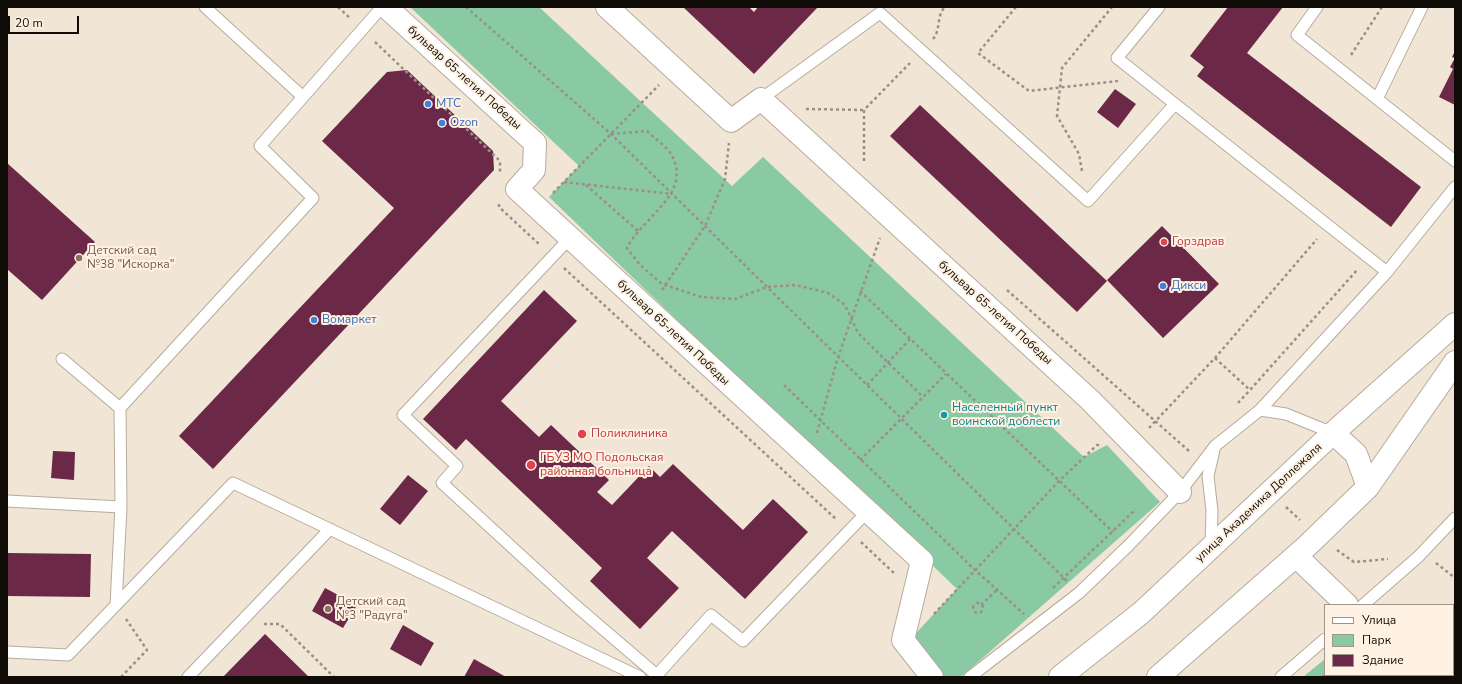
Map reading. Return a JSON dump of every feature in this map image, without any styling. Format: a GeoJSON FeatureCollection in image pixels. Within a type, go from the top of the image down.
{"type":"FeatureCollection","features":[{"type":"Feature","properties":{"kind":"street","name":"бульвар 65-летия Победы"},"geometry":{"type":"LineString","coordinates":[[386,7],[535,143],[534,170],[517,189],[922,561],[903,640],[932,677]]}},
{"type":"Feature","properties":{"kind":"street"},"geometry":{"type":"LineString","coordinates":[[608,7],[731,121],[761,99]]}},
{"type":"Feature","properties":{"kind":"street","name":"бульвар 65-летия Победы"},"geometry":{"type":"LineString","coordinates":[[761,99],[1090,400],[1180,492]]}},
{"type":"Feature","properties":{"kind":"street","name":"улица Академика Доллежаля"},"geometry":{"type":"LineString","coordinates":[[1060,677],[1141,613],[1333,433],[1455,324]]}},
{"type":"Feature","properties":{"kind":"street"},"geometry":{"type":"LineString","coordinates":[[1158,677],[1296,556],[1368,487],[1455,362]]}},
{"type":"Feature","properties":{"kind":"street"},"geometry":{"type":"LineString","coordinates":[[1333,433],[1356,454],[1368,487]]}},
{"type":"Feature","properties":{"kind":"street"},"geometry":{"type":"LineString","coordinates":[[1296,556],[1346,604]]}},
{"type":"Feature","properties":{"kind":"lane"},"geometry":{"type":"LineString","coordinates":[[204,7],[303,97]]}},
{"type":"Feature","properties":{"kind":"lane"},"geometry":{"type":"LineString","coordinates":[[116,605],[121,507],[120,408],[313,198],[260,146],[382,7]]}},
{"type":"Feature","properties":{"kind":"lane"},"geometry":{"type":"LineString","coordinates":[[1159,7],[1117,58],[1387,272]]}},
{"type":"Feature","properties":{"kind":"lane"},"geometry":{"type":"LineString","coordinates":[[1317,7],[1297,35],[1455,162]]}},
{"type":"Feature","properties":{"kind":"lane"},"geometry":{"type":"LineString","coordinates":[[1377,99],[1422,7]]}},
{"type":"Feature","properties":{"kind":"lane"},"geometry":{"type":"LineString","coordinates":[[761,99],[882,10],[922,51],[1088,201],[1175,104]]}},
{"type":"Feature","properties":{"kind":"lane"},"geometry":{"type":"LineString","coordinates":[[970,677],[1079,593],[1128,546],[1180,492],[1215,446],[1260,410],[1387,272],[1455,187]]}},
{"type":"Feature","properties":{"kind":"lane"},"geometry":{"type":"LineString","coordinates":[[570,238],[403,415],[457,466],[442,483],[575,605],[658,676],[711,615],[743,641],[868,511]]}},
{"type":"Feature","properties":{"kind":"lane"},"geometry":{"type":"LineString","coordinates":[[62,359],[120,408]]}},
{"type":"Feature","properties":{"kind":"lane"},"geometry":{"type":"LineString","coordinates":[[1260,410],[1286,414],[1333,433]]}},
{"type":"Feature","properties":{"kind":"lane"},"geometry":{"type":"LineString","coordinates":[[1210,549],[1212,504],[1208,476],[1215,446]]}},
{"type":"Feature","properties":{"kind":"lane"},"geometry":{"type":"LineString","coordinates":[[7,652],[68,655],[233,483],[640,677]]}},
{"type":"Feature","properties":{"kind":"lane"},"geometry":{"type":"LineString","coordinates":[[7,501],[121,507]]}},
{"type":"Feature","properties":{"kind":"lane"},"geometry":{"type":"LineString","coordinates":[[1364,604],[1418,557],[1455,518]]}},
{"type":"Feature","properties":{"kind":"lane"},"geometry":{"type":"LineString","coordinates":[[188,677],[330,530]]}},
{"type":"Feature","properties":{"kind":"lane"},"geometry":{"type":"LineString","coordinates":[[1281,677],[1324,639]]}},
{"type":"Feature","properties":{"kind":"path"},"geometry":{"type":"LineString","coordinates":[[466,7],[611,134],[1079,593]]}},
{"type":"Feature","properties":{"kind":"path"},"geometry":{"type":"LineString","coordinates":[[864,164],[864,110],[936,36],[939,13],[945,7]]}},
{"type":"Feature","properties":{"kind":"path"},"geometry":{"type":"LineString","coordinates":[[1016,7],[978,53],[1029,91],[1143,79]]}},
{"type":"Feature","properties":{"kind":"path"},"geometry":{"type":"LineString","coordinates":[[1088,201],[1079,154],[1057,116],[1062,68],[1112,7]]}},
{"type":"Feature","properties":{"kind":"path"},"geometry":{"type":"LineString","coordinates":[[1341,70],[1382,7]]}},
{"type":"Feature","properties":{"kind":"path"},"geometry":{"type":"LineString","coordinates":[[538,208],[674,68]]}},
{"type":"Feature","properties":{"kind":"path"},"geometry":{"type":"LineString","coordinates":[[802,109],[864,110]]}},
{"type":"Feature","properties":{"kind":"path"},"geometry":{"type":"LineString","coordinates":[[646,308],[666,286],[705,226],[725,179],[731,121]]}},
{"type":"Feature","properties":{"kind":"path"},"geometry":{"type":"LineString","coordinates":[[611,134],[647,131],[671,154],[678,175],[672,194],[638,230],[627,248],[640,265],[662,284],[701,297],[735,299],[767,287],[796,285],[828,293],[845,305],[858,333],[923,397]]}},
{"type":"Feature","properties":{"kind":"path"},"geometry":{"type":"LineString","coordinates":[[564,182],[672,194]]}},
{"type":"Feature","properties":{"kind":"path"},"geometry":{"type":"LineString","coordinates":[[586,185],[638,230]]}},
{"type":"Feature","properties":{"kind":"path"},"geometry":{"type":"LineString","coordinates":[[804,452],[815,442],[838,357],[860,291],[889,216]]}},
{"type":"Feature","properties":{"kind":"path"},"geometry":{"type":"LineString","coordinates":[[932,616],[1058,481],[1097,445],[1134,445],[1215,358],[1328,225]]}},
{"type":"Feature","properties":{"kind":"path"},"geometry":{"type":"LineString","coordinates":[[1215,358],[1250,390],[1368,257]]}},
{"type":"Feature","properties":{"kind":"path"},"geometry":{"type":"LineString","coordinates":[[860,291],[1128,546]]}},
{"type":"Feature","properties":{"kind":"path"},"geometry":{"type":"LineString","coordinates":[[867,385],[910,339]]}},
{"type":"Feature","properties":{"kind":"path"},"geometry":{"type":"LineString","coordinates":[[860,460],[946,374]]}},
{"type":"Feature","properties":{"kind":"path"},"geometry":{"type":"LineString","coordinates":[[784,385],[820,422],[975,570],[1037,626]]}},
{"type":"Feature","properties":{"kind":"path"},"geometry":{"type":"LineString","coordinates":[[1053,589],[1140,505]]}},
{"type":"Feature","properties":{"kind":"path"},"geometry":{"type":"LineString","coordinates":[[1286,507],[1301,521]]}},
{"type":"Feature","properties":{"kind":"path"},"geometry":{"type":"LineString","coordinates":[[1337,550],[1354,562]]}},
{"type":"Feature","properties":{"kind":"path"},"geometry":{"type":"LineString","coordinates":[[1418,557],[1437,564],[1455,578]]}},
{"type":"Feature","properties":{"kind":"path"},"geometry":{"type":"LineString","coordinates":[[981,605],[998,590]]}},
{"type":"Feature","properties":{"kind":"path"},"geometry":{"type":"LineString","coordinates":[[977,603],[981,605],[982,611],[974,612],[972,609],[974,604],[977,603]]}},
{"type":"Feature","properties":{"kind":"path"},"geometry":{"type":"LineString","coordinates":[[116,605],[147,650],[121,677]]}},
{"type":"Feature","properties":{"kind":"path"},"geometry":{"type":"LineString","coordinates":[[1018,619],[1029,609]]}},
{"type":"Feature","properties":{"kind":"path"},"geometry":{"type":"LineString","coordinates":[[262,625],[267,623],[280,624],[334,677]]}},
{"type":"Feature","properties":{"kind":"path"},"geometry":{"type":"LineString","coordinates":[[125,673],[129,677]]}},
{"type":"Feature","properties":{"kind":"green space"},"geometry":{"type":"Polygon","coordinates":[[[410,7],[539,7],[732,186],[763,157],[1084,457],[1107,445],[1160,502],[961,677],[940,677],[906,644],[957,589],[549,197],[579,166],[410,7]]]}},
{"type":"Feature","properties":{"kind":"green space"},"geometry":{"type":"Polygon","coordinates":[[[1324,660],[1324,676],[1387,677],[1303,677],[1324,660]]]}},
{"type":"Feature","properties":{"kind":"building"},"geometry":{"type":"Polygon","coordinates":[[[683,7],[749,7],[754,12],[758,7],[818,7],[754,74],[683,7]]]}},
{"type":"Feature","properties":{"kind":"building"},"geometry":{"type":"Polygon","coordinates":[[[1228,7],[1283,7],[1247,53],[1421,187],[1391,227],[1197,76],[1204,67],[1190,56],[1228,7]]]}},
{"type":"Feature","properties":{"kind":"building"},"geometry":{"type":"Polygon","coordinates":[[[1455,51],[1455,58],[1452,57],[1455,51]]]}},
{"type":"Feature","properties":{"kind":"building"},"geometry":{"type":"Polygon","coordinates":[[[1455,58],[1455,105],[1439,97],[1453,69],[1450,67],[1455,58]]]}},
{"type":"Feature","properties":{"kind":"building"},"geometry":{"type":"Polygon","coordinates":[[[407,70],[493,151],[494,170],[213,469],[179,436],[394,208],[322,141],[387,72],[407,70]]]}},
{"type":"Feature","properties":{"kind":"building"},"geometry":{"type":"Polygon","coordinates":[[[1115,89],[1136,104],[1118,128],[1097,112],[1115,89]]]}},
{"type":"Feature","properties":{"kind":"building"},"geometry":{"type":"Polygon","coordinates":[[[920,105],[1107,281],[1077,312],[890,136],[920,105]]]}},
{"type":"Feature","properties":{"kind":"building"},"geometry":{"type":"Polygon","coordinates":[[[7,163],[95,242],[42,300],[7,269],[7,163]]]}},
{"type":"Feature","properties":{"kind":"building"},"geometry":{"type":"Polygon","coordinates":[[[1162,226],[1219,284],[1163,338],[1107,280],[1162,226]]]}},
{"type":"Feature","properties":{"kind":"building"},"geometry":{"type":"Polygon","coordinates":[[[544,290],[577,321],[501,401],[539,437],[551,425],[609,480],[597,492],[612,505],[649,466],[660,477],[673,464],[743,530],[773,499],[808,532],[745,599],[672,531],[647,558],[679,588],[640,629],[590,581],[602,568],[466,439],[456,450],[423,419],[544,290]]]}},
{"type":"Feature","properties":{"kind":"building"},"geometry":{"type":"Polygon","coordinates":[[[53,451],[75,452],[74,480],[51,478],[53,451]]]}},
{"type":"Feature","properties":{"kind":"building"},"geometry":{"type":"Polygon","coordinates":[[[408,475],[428,491],[400,525],[380,509],[408,475]]]}},
{"type":"Feature","properties":{"kind":"building"},"geometry":{"type":"Polygon","coordinates":[[[7,553],[91,554],[90,597],[7,596],[7,553]]]}},
{"type":"Feature","properties":{"kind":"building"},"geometry":{"type":"Polygon","coordinates":[[[325,588],[357,605],[343,628],[312,611],[325,588]]]}},
{"type":"Feature","properties":{"kind":"building"},"geometry":{"type":"Polygon","coordinates":[[[403,625],[434,643],[421,666],[390,649],[403,625]]]}},
{"type":"Feature","properties":{"kind":"building"},"geometry":{"type":"Polygon","coordinates":[[[265,634],[309,677],[223,677],[265,634]]]}},
{"type":"Feature","properties":{"kind":"building"},"geometry":{"type":"Polygon","coordinates":[[[474,659],[506,677],[464,677],[474,659]]]}},
{"type":"Feature","properties":{"kind":"place","name":"МТС"},"geometry":{"type":"Point","coordinates":[428,104]}},
{"type":"Feature","properties":{"kind":"place","name":"Ozon"},"geometry":{"type":"Point","coordinates":[442,123]}},
{"type":"Feature","properties":{"kind":"place","name":"Горздрав"},"geometry":{"type":"Point","coordinates":[1164,242]}},
{"type":"Feature","properties":{"kind":"place","name":"Детский сад №38 \"Искорка\""},"geometry":{"type":"Point","coordinates":[79,258]}},
{"type":"Feature","properties":{"kind":"place","name":"Дикси"},"geometry":{"type":"Point","coordinates":[1163,286]}},
{"type":"Feature","properties":{"kind":"place","name":"Вомаркет"},"geometry":{"type":"Point","coordinates":[314,320]}},
{"type":"Feature","properties":{"kind":"place","name":"Населенный пункт воинской доблести"},"geometry":{"type":"Point","coordinates":[944,415]}},
{"type":"Feature","properties":{"kind":"place","name":"Поликлиника"},"geometry":{"type":"Point","coordinates":[582,434]}},
{"type":"Feature","properties":{"kind":"place","name":"ГБУЗ МО Подольская районная больница"},"geometry":{"type":"Point","coordinates":[531,465]}},
{"type":"Feature","properties":{"kind":"place","name":"Детский сад №3 \"Радуга\""},"geometry":{"type":"Point","coordinates":[328,609]}}]}
